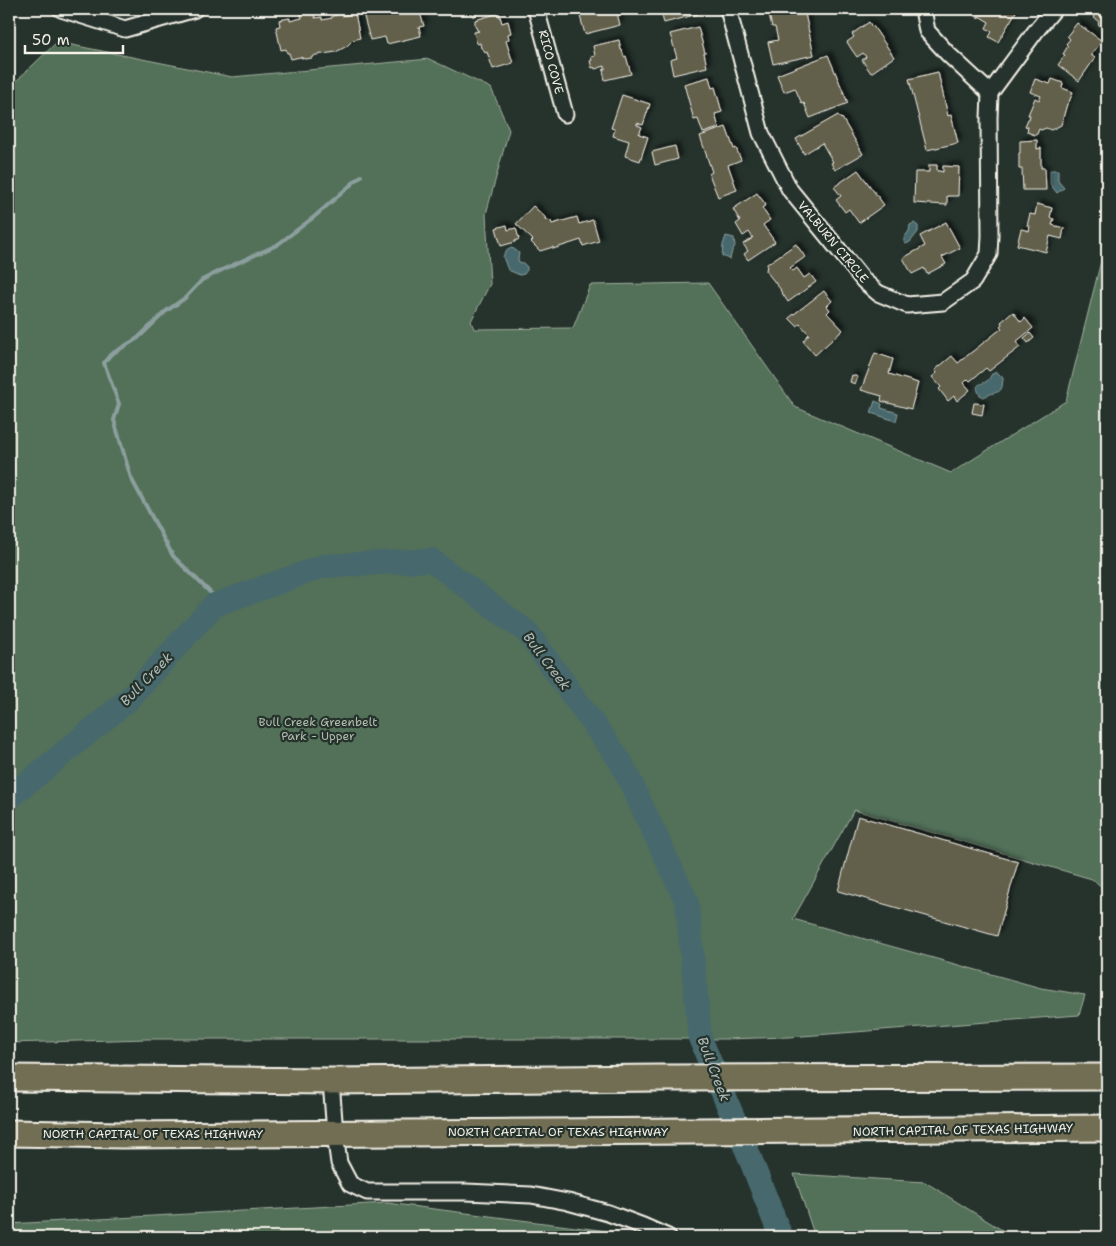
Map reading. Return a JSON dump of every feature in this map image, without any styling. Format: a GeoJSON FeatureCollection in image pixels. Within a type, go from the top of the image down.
{"type":"FeatureCollection","features":[{"type":"Feature","properties":{"kind":"highway"},"geometry":{"type":"LineString","coordinates":[[9,1078],[331,1081],[1107,1077]]}},
{"type":"Feature","properties":{"kind":"highway","name":"NORTH CAPITAL OF TEXAS HIGHWAY"},"geometry":{"type":"LineString","coordinates":[[9,1133],[122,1135],[1107,1128]]}},
{"type":"Feature","properties":{"kind":"street"},"geometry":{"type":"LineString","coordinates":[[61,9],[125,29],[194,9]]}},
{"type":"Feature","properties":{"kind":"street","name":"RICO COVE"},"geometry":{"type":"LineString","coordinates":[[536,9],[565,114]]}},
{"type":"Feature","properties":{"kind":"street","name":"VALBURN CIRCLE"},"geometry":{"type":"LineString","coordinates":[[728,9],[761,133],[790,190],[864,281],[878,293],[907,305],[943,302],[973,281],[988,254],[990,236],[990,92]]}},
{"type":"Feature","properties":{"kind":"street"},"geometry":{"type":"LineString","coordinates":[[923,9],[927,31],[948,54],[990,92],[1054,9]]}},
{"type":"Feature","properties":{"kind":"street"},"geometry":{"type":"LineString","coordinates":[[331,1081],[339,1163],[350,1184],[367,1192],[466,1192],[531,1195],[568,1202],[608,1213],[668,1237]]}},
{"type":"Feature","properties":{"kind":"green space","name":"Bull Creek Greenbelt Park - Upper"},"geometry":{"type":"Polygon","coordinates":[[[57,42],[232,77],[429,59],[491,88],[509,130],[486,214],[490,284],[471,321],[474,329],[573,328],[590,285],[708,283],[795,407],[951,473],[1066,401],[1107,237],[1107,891],[1092,879],[854,810],[793,919],[1041,988],[1085,995],[1079,1015],[789,1037],[726,1039],[147,1039],[9,1043],[9,88],[57,42]]]}},
{"type":"Feature","properties":{"kind":"green space"},"geometry":{"type":"Polygon","coordinates":[[[794,1174],[925,1182],[1013,1237],[815,1237],[794,1174]]]}},
{"type":"Feature","properties":{"kind":"green space"},"geometry":{"type":"Polygon","coordinates":[[[387,1203],[607,1231],[613,1237],[9,1237],[9,1224],[387,1203]]]}},
{"type":"Feature","properties":{"kind":"water"},"geometry":{"type":"Polygon","coordinates":[[[1050,170],[1058,170],[1058,181],[1064,188],[1057,193],[1050,184],[1050,170]]]}},
{"type":"Feature","properties":{"kind":"water"},"geometry":{"type":"Polygon","coordinates":[[[914,223],[918,226],[918,232],[906,244],[904,238],[909,231],[910,225],[914,223]]]}},
{"type":"Feature","properties":{"kind":"water"},"geometry":{"type":"Polygon","coordinates":[[[726,236],[734,238],[735,246],[730,259],[722,256],[726,236]]]}},
{"type":"Feature","properties":{"kind":"water"},"geometry":{"type":"Polygon","coordinates":[[[511,248],[519,253],[519,262],[527,267],[524,274],[520,275],[508,270],[503,257],[505,252],[511,248]]]}},
{"type":"Feature","properties":{"kind":"water"},"geometry":{"type":"Polygon","coordinates":[[[997,372],[1003,378],[1002,388],[998,392],[984,397],[980,395],[978,386],[997,372]]]}},
{"type":"Feature","properties":{"kind":"water"},"geometry":{"type":"Polygon","coordinates":[[[875,401],[882,404],[881,408],[898,413],[896,421],[871,413],[875,401]]]}},
{"type":"Feature","properties":{"kind":"building"},"geometry":{"type":"Polygon","coordinates":[[[362,9],[419,9],[424,26],[419,27],[421,36],[387,44],[385,37],[370,40],[362,9]]]}},
{"type":"Feature","properties":{"kind":"building"},"geometry":{"type":"Polygon","coordinates":[[[465,9],[485,9],[482,12],[480,10],[474,17],[465,9]]]}},
{"type":"Feature","properties":{"kind":"building"},"geometry":{"type":"Polygon","coordinates":[[[578,9],[616,9],[620,25],[585,34],[578,9]]]}},
{"type":"Feature","properties":{"kind":"building"},"geometry":{"type":"Polygon","coordinates":[[[660,9],[697,9],[698,14],[664,23],[660,9]]]}},
{"type":"Feature","properties":{"kind":"building"},"geometry":{"type":"Polygon","coordinates":[[[804,9],[814,55],[773,64],[768,42],[778,40],[775,27],[772,27],[768,10],[804,9]]]}},
{"type":"Feature","properties":{"kind":"building"},"geometry":{"type":"Polygon","coordinates":[[[968,9],[1017,10],[998,42],[989,37],[992,32],[986,28],[989,22],[967,11],[968,9]]]}},
{"type":"Feature","properties":{"kind":"building"},"geometry":{"type":"Polygon","coordinates":[[[1100,9],[1107,9],[1107,28],[1105,31],[1093,17],[1100,9]]]}},
{"type":"Feature","properties":{"kind":"building"},"geometry":{"type":"Polygon","coordinates":[[[314,11],[315,18],[322,17],[322,20],[332,18],[332,16],[355,13],[360,38],[353,40],[336,52],[316,55],[312,58],[305,59],[300,57],[291,59],[286,49],[281,50],[276,27],[280,26],[279,20],[290,18],[290,21],[302,18],[301,14],[314,11]]]}},
{"type":"Feature","properties":{"kind":"building"},"geometry":{"type":"Polygon","coordinates":[[[499,13],[502,23],[508,21],[511,33],[508,34],[509,39],[506,41],[513,63],[493,69],[487,52],[485,53],[481,48],[480,43],[477,44],[474,32],[479,31],[475,25],[475,20],[499,13]]]}},
{"type":"Feature","properties":{"kind":"building"},"geometry":{"type":"Polygon","coordinates":[[[869,22],[894,57],[871,73],[862,60],[866,57],[863,53],[857,57],[847,42],[854,37],[852,34],[869,22]]]}},
{"type":"Feature","properties":{"kind":"building"},"geometry":{"type":"Polygon","coordinates":[[[1077,23],[1102,41],[1091,55],[1095,58],[1079,81],[1058,65],[1065,55],[1063,54],[1068,46],[1066,44],[1070,39],[1067,36],[1077,23]]]}},
{"type":"Feature","properties":{"kind":"building"},"geometry":{"type":"Polygon","coordinates":[[[698,27],[707,67],[673,75],[670,60],[677,58],[670,34],[698,27]]]}},
{"type":"Feature","properties":{"kind":"building"},"geometry":{"type":"Polygon","coordinates":[[[619,40],[631,74],[605,80],[603,70],[605,66],[592,68],[591,57],[595,56],[593,46],[619,40]]]}},
{"type":"Feature","properties":{"kind":"building"},"geometry":{"type":"Polygon","coordinates":[[[828,55],[848,103],[810,118],[795,88],[784,92],[777,75],[828,55]]]}},
{"type":"Feature","properties":{"kind":"building"},"geometry":{"type":"Polygon","coordinates":[[[938,72],[948,116],[951,115],[958,143],[927,150],[909,79],[938,72]]]}},
{"type":"Feature","properties":{"kind":"building"},"geometry":{"type":"Polygon","coordinates":[[[709,77],[712,88],[715,87],[722,112],[715,114],[719,128],[703,133],[698,119],[694,120],[684,84],[709,77]]]}},
{"type":"Feature","properties":{"kind":"building"},"geometry":{"type":"Polygon","coordinates":[[[1035,79],[1050,84],[1052,79],[1063,83],[1062,88],[1073,92],[1067,104],[1061,125],[1051,130],[1046,128],[1039,129],[1035,135],[1027,132],[1028,127],[1025,126],[1035,98],[1039,100],[1041,96],[1030,92],[1035,79]]]}},
{"type":"Feature","properties":{"kind":"building"},"geometry":{"type":"Polygon","coordinates":[[[622,95],[650,104],[643,125],[637,123],[637,125],[642,127],[639,134],[648,137],[640,161],[625,156],[629,141],[613,136],[615,129],[611,128],[622,95]]]}},
{"type":"Feature","properties":{"kind":"building"},"geometry":{"type":"Polygon","coordinates":[[[838,115],[842,118],[863,154],[835,170],[831,163],[833,162],[822,143],[804,154],[796,139],[838,115]]]}},
{"type":"Feature","properties":{"kind":"building"},"geometry":{"type":"Polygon","coordinates":[[[726,127],[734,149],[736,148],[741,160],[728,165],[737,190],[718,197],[709,174],[712,172],[700,136],[726,127]]]}},
{"type":"Feature","properties":{"kind":"building"},"geometry":{"type":"Polygon","coordinates":[[[1037,140],[1037,149],[1041,148],[1041,168],[1045,168],[1046,190],[1023,190],[1022,169],[1019,169],[1020,141],[1037,140]]]}},
{"type":"Feature","properties":{"kind":"building"},"geometry":{"type":"Polygon","coordinates":[[[675,146],[678,159],[655,165],[652,152],[675,146]]]}},
{"type":"Feature","properties":{"kind":"building"},"geometry":{"type":"Polygon","coordinates":[[[929,165],[937,165],[937,171],[943,172],[943,166],[959,167],[958,196],[947,196],[947,205],[914,203],[915,172],[929,172],[929,165]]]}},
{"type":"Feature","properties":{"kind":"building"},"geometry":{"type":"Polygon","coordinates":[[[858,170],[884,205],[859,223],[849,209],[845,212],[836,200],[841,196],[834,187],[858,170]]]}},
{"type":"Feature","properties":{"kind":"building"},"geometry":{"type":"Polygon","coordinates":[[[757,193],[766,205],[762,208],[770,220],[763,225],[775,242],[748,260],[744,254],[748,251],[743,244],[753,238],[749,232],[743,236],[736,224],[740,221],[733,209],[757,193]]]}},
{"type":"Feature","properties":{"kind":"building"},"geometry":{"type":"Polygon","coordinates":[[[1037,204],[1052,208],[1050,218],[1054,219],[1052,225],[1064,228],[1062,239],[1050,236],[1046,252],[1017,245],[1021,229],[1029,231],[1030,226],[1027,226],[1030,214],[1035,215],[1037,204]]]}},
{"type":"Feature","properties":{"kind":"building"},"geometry":{"type":"Polygon","coordinates":[[[533,206],[552,224],[577,217],[579,224],[593,220],[599,241],[583,246],[581,240],[540,251],[531,242],[533,240],[516,224],[533,206]]]}},
{"type":"Feature","properties":{"kind":"building"},"geometry":{"type":"Polygon","coordinates":[[[946,222],[960,248],[942,257],[946,264],[927,274],[924,268],[912,274],[903,258],[925,246],[920,236],[946,222]]]}},
{"type":"Feature","properties":{"kind":"building"},"geometry":{"type":"Polygon","coordinates":[[[507,225],[508,230],[516,228],[519,239],[501,246],[496,228],[507,225]]]}},
{"type":"Feature","properties":{"kind":"building"},"geometry":{"type":"Polygon","coordinates":[[[796,244],[805,257],[790,268],[793,271],[797,268],[804,278],[810,274],[816,282],[788,302],[766,271],[767,264],[796,244]]]}},
{"type":"Feature","properties":{"kind":"building"},"geometry":{"type":"Polygon","coordinates":[[[824,291],[832,301],[827,306],[830,310],[827,313],[843,330],[815,355],[803,341],[809,334],[800,324],[797,326],[789,318],[824,291]]]}},
{"type":"Feature","properties":{"kind":"building"},"geometry":{"type":"Polygon","coordinates":[[[1013,312],[1021,322],[1025,318],[1033,328],[1016,342],[1020,347],[989,371],[986,368],[970,381],[968,379],[964,383],[970,390],[957,401],[954,396],[948,401],[939,389],[941,387],[932,377],[937,373],[935,370],[952,356],[958,363],[1002,328],[1000,326],[1001,322],[1013,312]]]}},
{"type":"Feature","properties":{"kind":"building"},"geometry":{"type":"Polygon","coordinates":[[[1030,333],[1034,338],[1028,343],[1024,338],[1030,333]]]}},
{"type":"Feature","properties":{"kind":"building"},"geometry":{"type":"Polygon","coordinates":[[[875,353],[893,359],[889,374],[918,383],[911,409],[881,401],[882,396],[861,390],[875,353]]]}},
{"type":"Feature","properties":{"kind":"building"},"geometry":{"type":"Polygon","coordinates":[[[852,375],[858,377],[855,384],[850,382],[852,375]]]}},
{"type":"Feature","properties":{"kind":"building"},"geometry":{"type":"Polygon","coordinates":[[[974,403],[984,404],[982,415],[972,413],[974,403]]]}},
{"type":"Feature","properties":{"kind":"building"},"geometry":{"type":"Polygon","coordinates":[[[858,816],[1018,862],[997,936],[838,891],[858,816]]]}},
{"type":"Feature","properties":{"kind":"waterway"},"geometry":{"type":"LineString","coordinates":[[221,603],[173,556],[131,478],[114,420],[119,404],[104,363],[110,355],[138,338],[165,312],[185,298],[202,280],[277,245],[314,217],[361,176]]}},
{"type":"Feature","properties":{"kind":"waterway","name":"Bull Creek"},"geometry":{"type":"LineString","coordinates":[[9,798],[128,700],[214,605],[324,566],[431,560],[527,632],[621,762],[687,902],[700,1038],[781,1237]]}}]}
